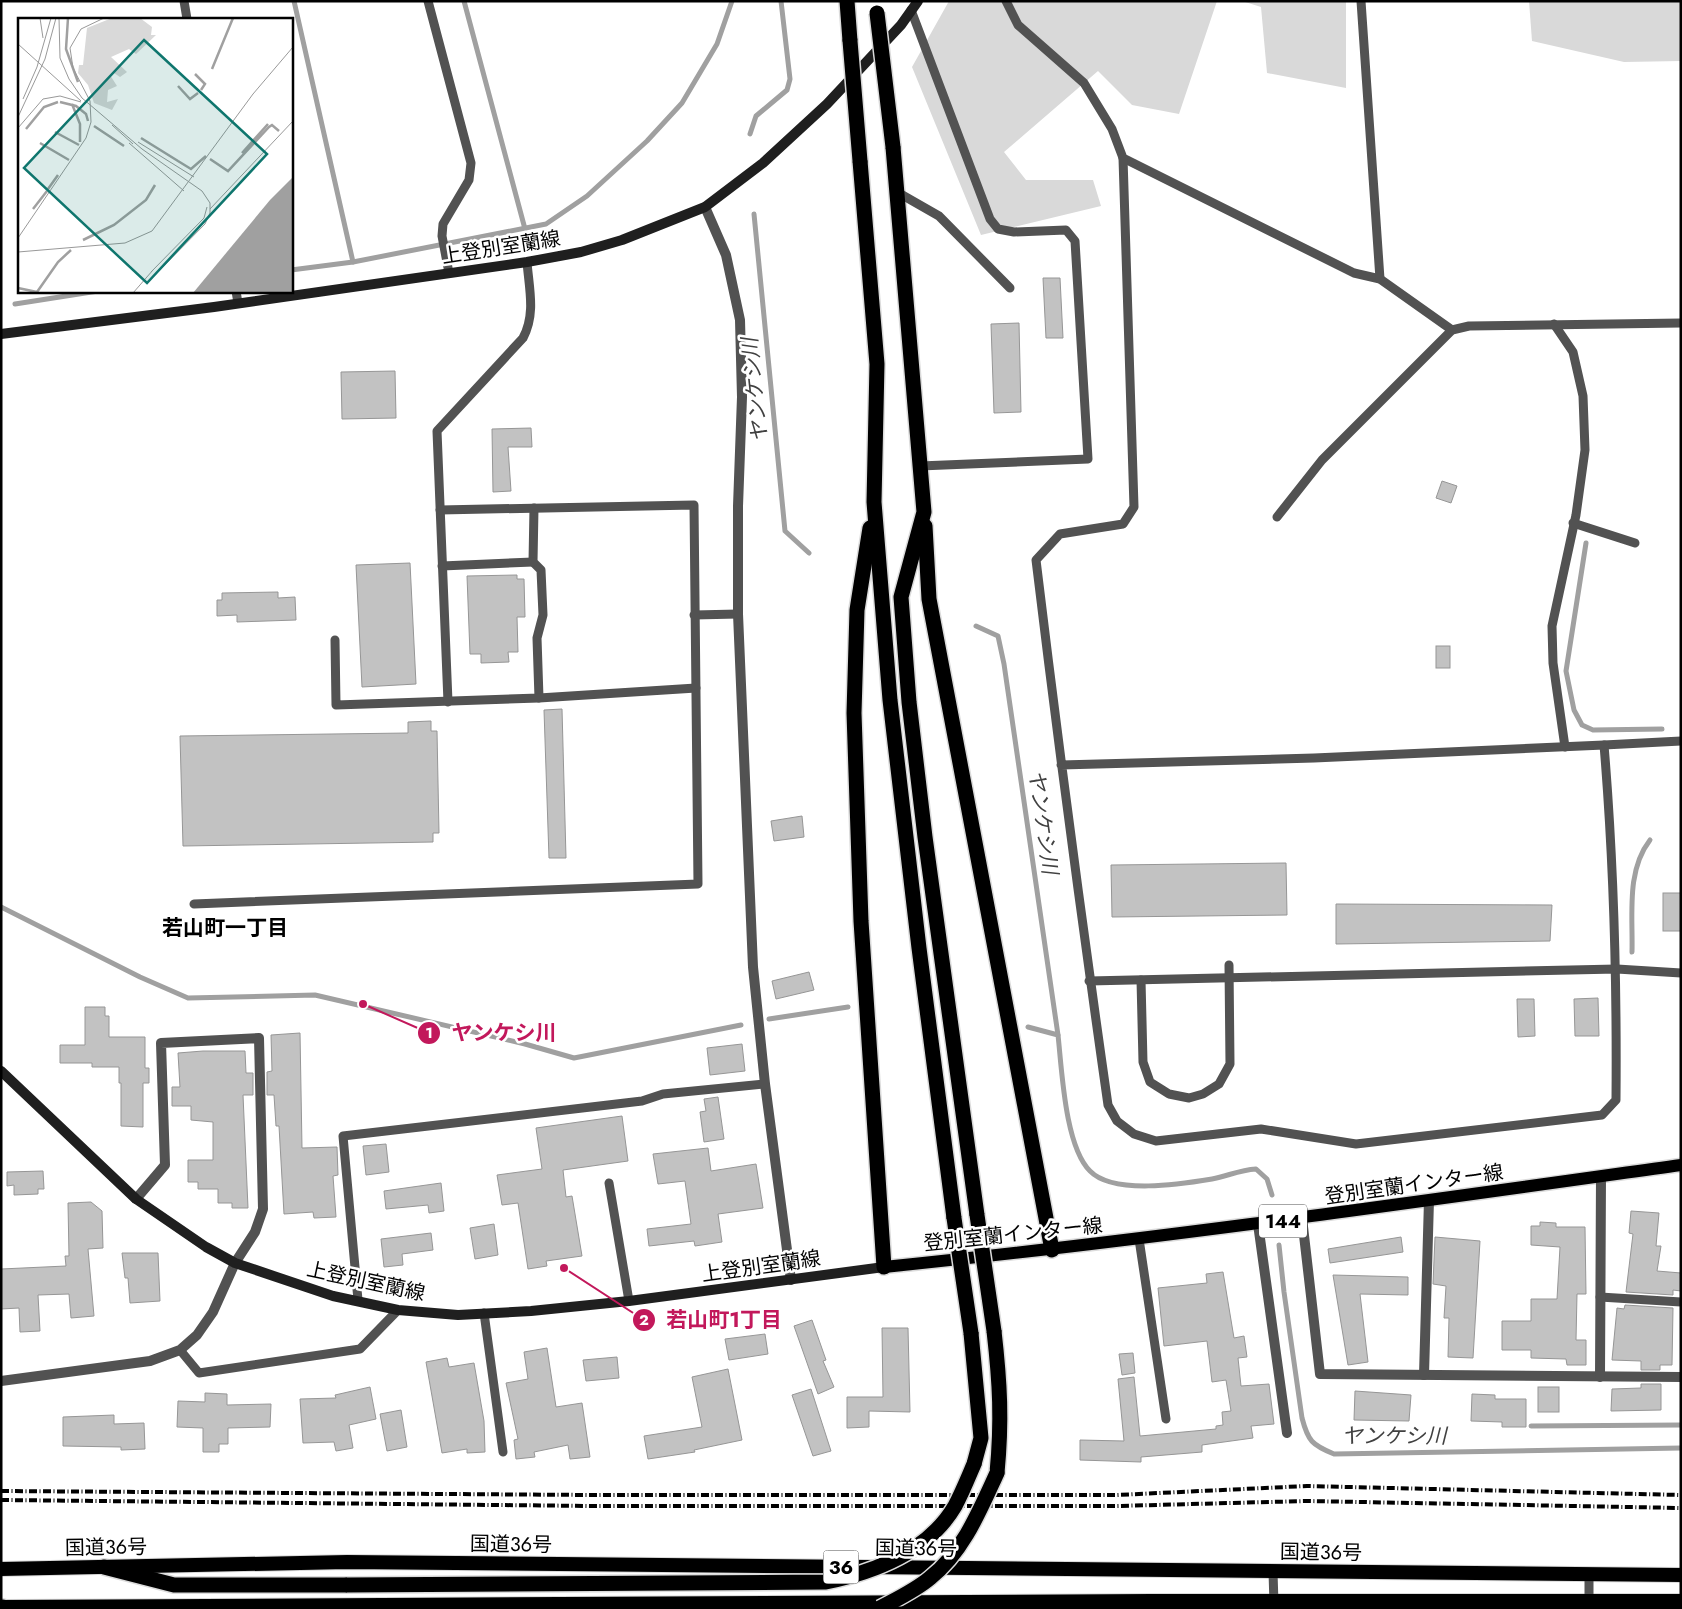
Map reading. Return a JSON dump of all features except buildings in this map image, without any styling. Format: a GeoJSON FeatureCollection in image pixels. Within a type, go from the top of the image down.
{"type":"FeatureCollection","features":[{"type":"Feature","properties":{"kind":"highway"},"geometry":{"type":"LineString","coordinates":[[104,1567],[174,1585],[826,1582],[855,1576],[898,1559],[925,1540],[954,1507],[974,1464],[981,1438],[971,1333],[954,1218],[918,938],[890,700],[874,502],[877,364],[846,3]]}},
{"type":"Feature","properties":{"kind":"highway"},"geometry":{"type":"LineString","coordinates":[[877,7],[897,192],[924,512],[929,599],[1052,1250]]}},
{"type":"Feature","properties":{"kind":"highway"},"geometry":{"type":"LineString","coordinates":[[874,502],[857,610],[854,713],[861,921],[884,1266]]}},
{"type":"Feature","properties":{"kind":"highway"},"geometry":{"type":"LineString","coordinates":[[880,1608],[931,1578],[956,1550],[972,1526],[997,1473],[1001,1436],[1001,1396],[994,1331],[924,837],[909,702],[901,597],[924,512]]}},
{"type":"Feature","properties":{"kind":"highway","name":"国道36号"},"geometry":{"type":"LineString","coordinates":[[1,1569],[357,1562],[1681,1575]]}},
{"type":"Feature","properties":{"kind":"highway","name":"36"},"geometry":{"type":"LineString","coordinates":[[3,1607],[1589,1604],[1681,1601]]}},
{"type":"Feature","properties":{"kind":"main road","name":"上登別室蘭線"},"geometry":{"type":"LineString","coordinates":[[1,334],[238,304],[527,262],[581,252],[622,240],[705,206],[763,163],[827,104],[901,24],[918,1]]}},
{"type":"Feature","properties":{"kind":"main road","name":"上登別室蘭線"},"geometry":{"type":"LineString","coordinates":[[1,1071],[136,1200],[206,1247],[235,1263],[333,1296],[398,1310],[458,1315],[629,1302],[884,1266]]}},
{"type":"Feature","properties":{"kind":"main road","name":"登別室蘭インター線"},"geometry":{"type":"LineString","coordinates":[[884,1266],[1052,1250],[1258,1224],[1681,1165]]}},
{"type":"Feature","properties":{"kind":"street"},"geometry":{"type":"LineString","coordinates":[[705,206],[726,255],[740,320],[742,397],[738,506],[738,614],[753,967],[765,1084],[791,1280]]}},
{"type":"Feature","properties":{"kind":"street"},"geometry":{"type":"LineString","coordinates":[[1,1381],[150,1361],[180,1350],[197,1335],[213,1312],[235,1263],[255,1232],[263,1209],[259,1038],[161,1043],[165,1165],[136,1200]]}},
{"type":"Feature","properties":{"kind":"street"},"geometry":{"type":"LineString","coordinates":[[1600,1377],[1601,1176]]}},
{"type":"Feature","properties":{"kind":"street"},"geometry":{"type":"LineString","coordinates":[[1424,1375],[1429,1200]]}},
{"type":"Feature","properties":{"kind":"street"},"geometry":{"type":"LineString","coordinates":[[1302,1218],[1320,1374],[1681,1378]]}},
{"type":"Feature","properties":{"kind":"street"},"geometry":{"type":"LineString","coordinates":[[1258,1224],[1287,1433]]}},
{"type":"Feature","properties":{"kind":"lane"},"geometry":{"type":"LineString","coordinates":[[184,1],[187,18]]}},
{"type":"Feature","properties":{"kind":"lane"},"geometry":{"type":"LineString","coordinates":[[428,1],[471,163],[469,180],[464,193],[447,214],[443,224],[442,236],[449,273]]}},
{"type":"Feature","properties":{"kind":"lane"},"geometry":{"type":"LineString","coordinates":[[1006,1],[1018,25],[1084,82],[1112,129],[1124,158],[1134,507],[1122,524],[1060,534],[1036,560],[1089,981],[1108,1105],[1117,1121],[1134,1134],[1156,1141],[1262,1129],[1356,1144],[1602,1115],[1616,1100],[1618,969],[1610,811],[1604,745]]}},
{"type":"Feature","properties":{"kind":"lane"},"geometry":{"type":"LineString","coordinates":[[1361,1],[1380,279]]}},
{"type":"Feature","properties":{"kind":"lane"},"geometry":{"type":"LineString","coordinates":[[911,10],[990,219],[998,229],[1014,232],[1066,230],[1074,241],[1088,459],[920,466]]}},
{"type":"Feature","properties":{"kind":"lane"},"geometry":{"type":"LineString","coordinates":[[1124,158],[1354,273],[1380,279],[1452,330]]}},
{"type":"Feature","properties":{"kind":"lane"},"geometry":{"type":"LineString","coordinates":[[897,192],[939,216],[1010,288]]}},
{"type":"Feature","properties":{"kind":"lane"},"geometry":{"type":"LineString","coordinates":[[448,702],[437,431],[523,338],[529,326],[531,312],[527,262]]}},
{"type":"Feature","properties":{"kind":"lane"},"geometry":{"type":"LineString","coordinates":[[236,292],[238,304]]}},
{"type":"Feature","properties":{"kind":"lane"},"geometry":{"type":"LineString","coordinates":[[1277,517],[1322,460],[1452,330],[1470,326],[1681,323]]}},
{"type":"Feature","properties":{"kind":"lane"},"geometry":{"type":"LineString","coordinates":[[1554,324],[1572,352],[1583,396],[1585,450],[1574,523],[1552,626],[1552,663],[1565,747]]}},
{"type":"Feature","properties":{"kind":"lane"},"geometry":{"type":"LineString","coordinates":[[194,904],[698,884],[694,505],[440,510]]}},
{"type":"Feature","properties":{"kind":"lane"},"geometry":{"type":"LineString","coordinates":[[534,508],[533,562],[541,570],[544,615],[537,638],[539,698]]}},
{"type":"Feature","properties":{"kind":"lane"},"geometry":{"type":"LineString","coordinates":[[1574,523],[1635,543]]}},
{"type":"Feature","properties":{"kind":"lane"},"geometry":{"type":"LineString","coordinates":[[442,566],[533,562]]}},
{"type":"Feature","properties":{"kind":"lane"},"geometry":{"type":"LineString","coordinates":[[694,615],[738,614]]}},
{"type":"Feature","properties":{"kind":"lane"},"geometry":{"type":"LineString","coordinates":[[335,640],[336,705],[539,698],[696,688]]}},
{"type":"Feature","properties":{"kind":"lane"},"geometry":{"type":"LineString","coordinates":[[1061,765],[1314,758],[1681,741]]}},
{"type":"Feature","properties":{"kind":"lane"},"geometry":{"type":"LineString","coordinates":[[1141,980],[1143,1062],[1150,1082],[1169,1094],[1189,1098],[1202,1094],[1220,1084],[1230,1064],[1229,965]]}},
{"type":"Feature","properties":{"kind":"lane"},"geometry":{"type":"LineString","coordinates":[[1089,981],[1618,969],[1681,973]]}},
{"type":"Feature","properties":{"kind":"lane"},"geometry":{"type":"LineString","coordinates":[[358,1300],[343,1136],[642,1101],[663,1094],[765,1084]]}},
{"type":"Feature","properties":{"kind":"lane"},"geometry":{"type":"LineString","coordinates":[[609,1183],[629,1302]]}},
{"type":"Feature","properties":{"kind":"lane"},"geometry":{"type":"LineString","coordinates":[[1139,1239],[1166,1419]]}},
{"type":"Feature","properties":{"kind":"lane"},"geometry":{"type":"LineString","coordinates":[[1600,1297],[1681,1302]]}},
{"type":"Feature","properties":{"kind":"lane"},"geometry":{"type":"LineString","coordinates":[[180,1350],[199,1373],[360,1349],[398,1310]]}},
{"type":"Feature","properties":{"kind":"lane"},"geometry":{"type":"LineString","coordinates":[[484,1313],[503,1452]]}},
{"type":"Feature","properties":{"kind":"lane"},"geometry":{"type":"LineString","coordinates":[[1273,1572],[1274,1604]]}},
{"type":"Feature","properties":{"kind":"lane"},"geometry":{"type":"LineString","coordinates":[[1589,1575],[1589,1604]]}},
{"type":"Feature","properties":{"kind":"shaded area"},"geometry":{"type":"Polygon","coordinates":[[[949,1],[1217,1],[1179,114],[1132,105],[1098,71],[1004,152],[1026,180],[1093,180],[1101,206],[981,235],[912,67],[949,1]]]}},
{"type":"Feature","properties":{"kind":"shaded area"},"geometry":{"type":"Polygon","coordinates":[[[1242,1],[1346,1],[1346,88],[1267,73],[1261,7],[1242,1]]]}},
{"type":"Feature","properties":{"kind":"shaded area"},"geometry":{"type":"Polygon","coordinates":[[[1529,1],[1681,1],[1681,61],[1624,62],[1532,41],[1529,1]]]}},
{"type":"Feature","properties":{"kind":"waterway"},"geometry":{"type":"LineString","coordinates":[[294,1],[353,262]]}},
{"type":"Feature","properties":{"kind":"waterway"},"geometry":{"type":"LineString","coordinates":[[464,1],[525,229]]}},
{"type":"Feature","properties":{"kind":"waterway"},"geometry":{"type":"LineString","coordinates":[[292,270],[353,262],[546,224],[587,196],[647,141],[682,103],[717,44],[732,1]]}},
{"type":"Feature","properties":{"kind":"waterway"},"geometry":{"type":"LineString","coordinates":[[750,134],[756,116],[787,90],[790,79],[781,1]]}},
{"type":"Feature","properties":{"kind":"waterway","name":"ヤンケシ川"},"geometry":{"type":"LineString","coordinates":[[754,214],[785,531],[809,553]]}},
{"type":"Feature","properties":{"kind":"waterway"},"geometry":{"type":"LineString","coordinates":[[15,304],[92,292]]}},
{"type":"Feature","properties":{"kind":"waterway"},"geometry":{"type":"LineString","coordinates":[[1586,543],[1566,671],[1574,710],[1582,725],[1593,730],[1662,729]]}},
{"type":"Feature","properties":{"kind":"waterway","name":"ヤンケシ川"},"geometry":{"type":"LineString","coordinates":[[976,626],[998,636],[1004,664],[1058,1035]]}},
{"type":"Feature","properties":{"kind":"waterway"},"geometry":{"type":"LineString","coordinates":[[1632,952],[1632,894],[1634,879],[1642,852],[1650,840]]}},
{"type":"Feature","properties":{"kind":"waterway","name":"ヤンケシ川"},"geometry":{"type":"LineString","coordinates":[[1,907],[140,977],[188,998],[315,995],[525,1044],[574,1058],[741,1025]]}},
{"type":"Feature","properties":{"kind":"waterway","name":"ヤンケシ川"},"geometry":{"type":"LineString","coordinates":[[769,1019],[848,1007]]}},
{"type":"Feature","properties":{"kind":"waterway","name":"ヤンケシ川"},"geometry":{"type":"LineString","coordinates":[[1028,1027],[1058,1035],[1063,1087],[1070,1126],[1075,1144],[1090,1171],[1101,1178],[1115,1183],[1148,1186],[1212,1179],[1256,1169],[1267,1179],[1272,1195]]}},
{"type":"Feature","properties":{"kind":"waterway","name":"ヤンケシ川"},"geometry":{"type":"LineString","coordinates":[[1279,1245],[1302,1418],[1309,1437],[1321,1448],[1334,1454],[1681,1448]]}},
{"type":"Feature","properties":{"kind":"waterway"},"geometry":{"type":"LineString","coordinates":[[1531,1426],[1681,1425]]}},
{"type":"Feature","properties":{"kind":"railway"},"geometry":{"type":"LineString","coordinates":[[1,1491],[593,1495],[1117,1495],[1307,1486],[1681,1495]]}},
{"type":"Feature","properties":{"kind":"railway"},"geometry":{"type":"LineString","coordinates":[[1,1500],[595,1506],[1117,1506],[1307,1501],[1681,1508]]}},
{"type":"Feature","properties":{"kind":"place","name":"ヤンケシ川"},"geometry":{"type":"Point","coordinates":[363,1004]}},
{"type":"Feature","properties":{"kind":"place","name":"若山町1丁目"},"geometry":{"type":"Point","coordinates":[564,1268]}},
{"type":"Feature","properties":{"kind":"district","name":"若山町一丁目"},"geometry":{"type":"Point","coordinates":[225,928]}}]}
